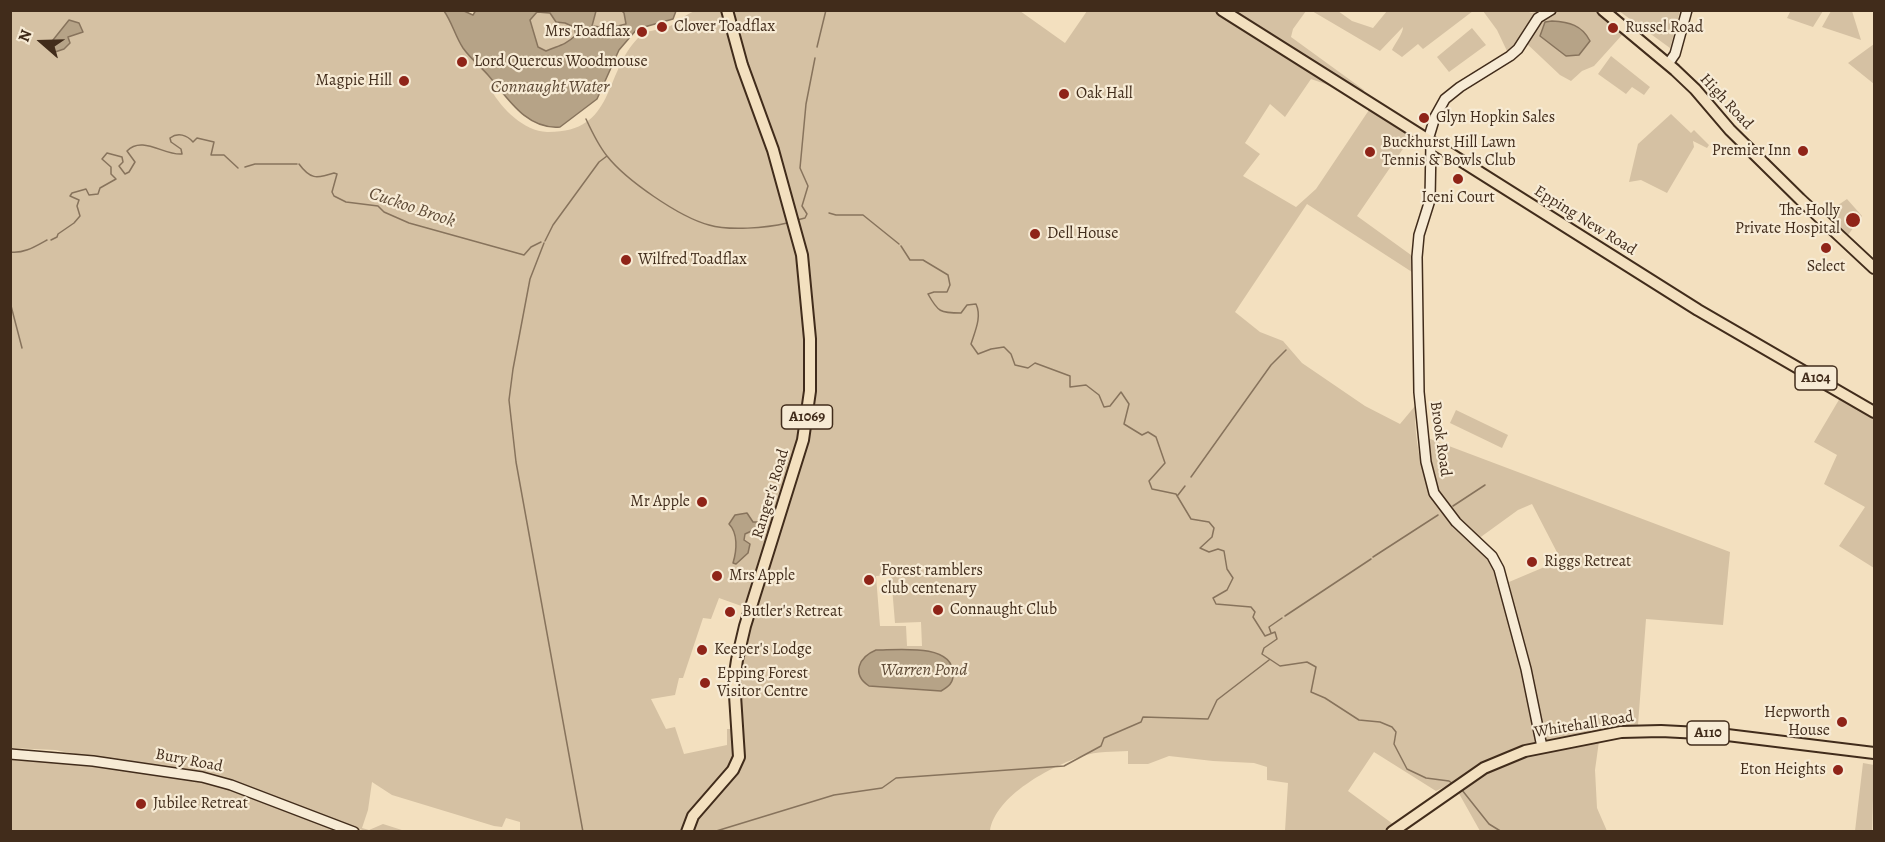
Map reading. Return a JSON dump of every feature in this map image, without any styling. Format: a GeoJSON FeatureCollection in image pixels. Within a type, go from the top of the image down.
{"type":"FeatureCollection","features":[{"type":"Feature","properties":{"kind":"main road","name":"Ranger's Road"},"geometry":{"type":"LineString","coordinates":[[687,831],[693,816],[733,770],[740,757],[734,680],[737,660],[745,626],[803,440],[810,391],[810,339],[805,271],[796,228],[773,150],[742,65],[727,10]]}},
{"type":"Feature","properties":{"kind":"main road","name":"Epping New Road"},"geometry":{"type":"LineString","coordinates":[[1222,10],[1698,310],[1875,412]]}},
{"type":"Feature","properties":{"kind":"main road","name":"High Road"},"geometry":{"type":"LineString","coordinates":[[1604,10],[1695,89],[1730,130],[1875,268]]}},
{"type":"Feature","properties":{"kind":"main road","name":"Whitehall Road"},"geometry":{"type":"LineString","coordinates":[[1392,831],[1484,768],[1525,751],[1621,732],[1662,731],[1754,737],[1875,753]]}},
{"type":"Feature","properties":{"kind":"street","name":"Brook Road"},"geometry":{"type":"LineString","coordinates":[[1542,747],[1526,669],[1500,570],[1492,556],[1456,522],[1434,493],[1426,462],[1419,392],[1417,257],[1419,235],[1430,200],[1429,142],[1436,117],[1445,99],[1512,54],[1538,18],[1551,10]]}},
{"type":"Feature","properties":{"kind":"street"},"geometry":{"type":"LineString","coordinates":[[1668,64],[1675,54],[1687,10]]}},
{"type":"Feature","properties":{"kind":"street","name":"Bury Road"},"geometry":{"type":"LineString","coordinates":[[10,754],[93,761],[208,779],[231,785],[354,831]]}},
{"type":"Feature","properties":{"kind":"shaded area"},"geometry":{"type":"Polygon","coordinates":[[[1551,10],[1595,11],[1615,26],[1622,35],[1594,66],[1582,71],[1571,81],[1560,75],[1525,42],[1507,51],[1497,30],[1483,11],[1534,11],[1529,13],[1551,10]]]}},
{"type":"Feature","properties":{"kind":"shaded area"},"geometry":{"type":"Polygon","coordinates":[[[1791,10],[1823,11],[1813,27],[1787,18],[1791,10]]]}},
{"type":"Feature","properties":{"kind":"shaded area"},"geometry":{"type":"Polygon","coordinates":[[[10,11],[444,11],[453,23],[463,47],[493,81],[491,90],[501,104],[514,118],[530,128],[547,132],[569,130],[585,123],[597,112],[627,52],[641,35],[668,27],[695,11],[723,11],[780,188],[797,250],[805,342],[804,390],[798,440],[747,608],[719,598],[711,619],[703,618],[683,678],[679,678],[675,695],[651,699],[666,729],[675,727],[684,754],[727,745],[727,729],[735,729],[736,754],[732,763],[691,811],[682,831],[520,831],[520,822],[506,818],[502,827],[494,826],[392,795],[372,782],[368,810],[362,828],[369,830],[383,824],[405,831],[365,831],[247,788],[55,750],[11,748],[10,11]],[[735,515],[729,523],[736,535],[736,555],[745,534],[751,532],[758,522],[753,523],[735,515]]]}},
{"type":"Feature","properties":{"kind":"shaded area"},"geometry":{"type":"Polygon","coordinates":[[[596,11],[622,11],[626,24],[610,28],[592,26],[596,11]]]}},
{"type":"Feature","properties":{"kind":"shaded area"},"geometry":{"type":"Polygon","coordinates":[[[730,11],[1020,11],[1065,43],[1087,11],[1306,11],[1293,29],[1291,37],[1364,90],[1360,96],[1311,79],[1285,117],[1270,104],[1245,143],[1260,154],[1243,176],[1296,207],[1316,189],[1369,110],[1411,137],[1357,216],[1411,255],[1412,272],[1307,204],[1235,312],[1260,332],[1283,341],[1302,363],[1365,406],[1400,424],[1415,406],[1416,437],[1422,468],[1433,497],[1450,523],[1493,565],[1504,586],[1520,629],[1509,582],[1561,560],[1532,504],[1518,510],[1478,539],[1459,521],[1435,488],[1425,437],[1730,552],[1723,625],[1646,619],[1638,725],[1547,740],[1521,749],[1436,791],[1374,752],[1348,791],[1393,824],[1383,831],[1285,831],[1288,783],[1267,780],[1267,767],[1254,763],[1169,756],[1148,764],[1128,764],[1128,751],[1088,754],[1041,775],[1026,784],[1002,806],[994,818],[990,831],[690,832],[694,821],[737,766],[736,674],[807,421],[806,292],[730,11]],[[891,575],[876,576],[880,626],[906,626],[907,646],[922,646],[921,622],[895,623],[891,575]]]}},
{"type":"Feature","properties":{"kind":"shaded area"},"geometry":{"type":"Polygon","coordinates":[[[1312,11],[1338,11],[1352,21],[1373,28],[1387,11],[1473,11],[1423,49],[1418,44],[1402,57],[1392,50],[1403,27],[1380,51],[1312,11]]]}},
{"type":"Feature","properties":{"kind":"shaded area"},"geometry":{"type":"Polygon","coordinates":[[[1619,11],[1680,11],[1670,48],[1619,11]]]}},
{"type":"Feature","properties":{"kind":"shaded area"},"geometry":{"type":"Polygon","coordinates":[[[1831,11],[1852,11],[1861,40],[1822,27],[1831,11]]]}},
{"type":"Feature","properties":{"kind":"shaded area"},"geometry":{"type":"Polygon","coordinates":[[[537,12],[550,13],[574,28],[577,35],[564,46],[546,51],[538,47],[530,20],[537,12]]]}},
{"type":"Feature","properties":{"kind":"shaded area"},"geometry":{"type":"Polygon","coordinates":[[[1472,28],[1486,45],[1449,72],[1437,57],[1472,28]]]}},
{"type":"Feature","properties":{"kind":"shaded area"},"geometry":{"type":"Polygon","coordinates":[[[1874,44],[1874,84],[1848,63],[1874,44]]]}},
{"type":"Feature","properties":{"kind":"shaded area"},"geometry":{"type":"Polygon","coordinates":[[[1611,56],[1650,87],[1644,95],[1632,87],[1626,94],[1598,74],[1611,56]]]}},
{"type":"Feature","properties":{"kind":"shaded area"},"geometry":{"type":"Polygon","coordinates":[[[1671,114],[1691,133],[1694,130],[1709,145],[1707,148],[1693,141],[1694,147],[1667,193],[1641,180],[1629,182],[1638,144],[1671,114]]]}},
{"type":"Feature","properties":{"kind":"shaded area"},"geometry":{"type":"Polygon","coordinates":[[[1847,199],[1862,216],[1848,235],[1825,214],[1847,199]]]}},
{"type":"Feature","properties":{"kind":"shaded area"},"geometry":{"type":"Polygon","coordinates":[[[1840,398],[1874,419],[1874,568],[1839,546],[1865,507],[1824,484],[1837,455],[1814,442],[1840,398]]]}},
{"type":"Feature","properties":{"kind":"shaded area"},"geometry":{"type":"Polygon","coordinates":[[[1456,410],[1508,435],[1502,448],[1450,423],[1456,410]]]}},
{"type":"Feature","properties":{"kind":"shaded area"},"geometry":{"type":"Polygon","coordinates":[[[1599,741],[1595,770],[1597,808],[1607,831],[1480,831],[1457,790],[1481,772],[1522,754],[1599,741]]]}},
{"type":"Feature","properties":{"kind":"shaded area"},"geometry":{"type":"Polygon","coordinates":[[[10,759],[80,764],[171,776],[230,789],[346,831],[11,831],[10,759]]]}},
{"type":"Feature","properties":{"kind":"shaded area"},"geometry":{"type":"Polygon","coordinates":[[[1863,763],[1874,765],[1872,831],[1855,831],[1863,763]]]}},
{"type":"Feature","properties":{"kind":"water","name":"Connaught Water"},"geometry":{"type":"Polygon","coordinates":[[[476,10],[596,11],[592,26],[610,28],[626,24],[622,11],[676,11],[673,19],[637,29],[619,50],[597,99],[560,127],[548,127],[527,118],[510,102],[463,48],[444,11],[464,11],[473,15],[476,10]],[[537,12],[530,20],[538,47],[546,51],[565,43],[576,35],[574,27],[556,22],[550,13],[537,12]]]}},
{"type":"Feature","properties":{"kind":"water"},"geometry":{"type":"Polygon","coordinates":[[[69,20],[79,23],[83,32],[68,37],[70,43],[64,49],[55,52],[49,45],[69,20]]]}},
{"type":"Feature","properties":{"kind":"water"},"geometry":{"type":"Polygon","coordinates":[[[1545,22],[1574,25],[1587,36],[1590,41],[1579,55],[1566,56],[1540,36],[1545,22]]]}},
{"type":"Feature","properties":{"kind":"water"},"geometry":{"type":"Polygon","coordinates":[[[747,513],[753,522],[758,522],[758,528],[745,534],[744,540],[750,544],[748,553],[736,564],[733,563],[735,537],[729,524],[735,515],[747,513]]]}},
{"type":"Feature","properties":{"kind":"water","name":"Warren Pond"},"geometry":{"type":"Polygon","coordinates":[[[909,649],[934,653],[944,657],[950,663],[953,679],[941,691],[869,686],[860,676],[859,666],[865,657],[876,650],[909,649]]]}},
{"type":"Feature","properties":{"kind":"waterway"},"geometry":{"type":"LineString","coordinates":[[817,47],[826,10]]}},
{"type":"Feature","properties":{"kind":"waterway"},"geometry":{"type":"LineString","coordinates":[[797,220],[805,218],[807,214],[802,206],[808,186],[800,168],[806,104],[815,58]]}},
{"type":"Feature","properties":{"kind":"waterway"},"geometry":{"type":"LineString","coordinates":[[586,119],[601,147],[616,166],[640,186],[683,214],[709,225],[727,228],[787,223]]}},
{"type":"Feature","properties":{"kind":"waterway","name":"Cuckoo Brook"},"geometry":{"type":"LineString","coordinates":[[51,240],[80,216],[77,206],[79,200],[70,196],[72,193],[86,189],[89,195],[98,194],[100,188],[116,179],[111,174],[111,167],[102,159],[107,153],[122,157],[123,162],[119,166],[125,174],[135,162],[127,151],[133,147],[147,145],[182,154],[181,149],[171,142],[170,138],[182,135],[193,142],[197,138],[214,142],[211,155],[224,155],[238,168]]}},
{"type":"Feature","properties":{"kind":"waterway"},"geometry":{"type":"LineString","coordinates":[[545,241],[553,225],[599,162],[607,156]]}},
{"type":"Feature","properties":{"kind":"waterway","name":"Cuckoo Brook"},"geometry":{"type":"LineString","coordinates":[[245,167],[255,164],[297,164]]}},
{"type":"Feature","properties":{"kind":"waterway","name":"Cuckoo Brook"},"geometry":{"type":"LineString","coordinates":[[299,164],[310,175],[337,174],[332,192],[334,196],[346,202],[378,206],[384,212],[409,223],[524,255],[531,247],[541,242]]}},
{"type":"Feature","properties":{"kind":"waterway"},"geometry":{"type":"LineString","coordinates":[[829,213],[863,215],[899,244]]}},
{"type":"Feature","properties":{"kind":"waterway","name":"Cuckoo Brook"},"geometry":{"type":"LineString","coordinates":[[10,252],[25,251],[47,240]]}},
{"type":"Feature","properties":{"kind":"waterway"},"geometry":{"type":"LineString","coordinates":[[544,243],[530,279],[509,400],[516,462],[583,832]]}},
{"type":"Feature","properties":{"kind":"waterway"},"geometry":{"type":"LineString","coordinates":[[901,246],[910,260],[923,260],[948,275],[950,285],[947,292],[928,294],[937,308],[948,313],[961,313],[967,305],[976,304],[978,319],[971,344],[978,354],[1004,347],[1011,354],[1015,365],[1028,368],[1035,363],[1070,376],[1070,387],[1086,385],[1099,395],[1104,407],[1110,406],[1121,392],[1129,404],[1124,424],[1142,435],[1148,432],[1156,437],[1165,463],[1149,481],[1152,489],[1176,494],[1191,519],[1209,522],[1214,528],[1212,537],[1200,548],[1209,552],[1218,549],[1224,551],[1227,569],[1233,578],[1227,590],[1213,598],[1216,604],[1251,607],[1255,612],[1253,617],[1265,636],[1275,632],[1277,639],[1264,648],[1262,654],[1280,666],[1307,662],[1316,667],[1311,692],[1325,698],[1359,720],[1380,722],[1392,727],[1396,732],[1394,744],[1407,769],[1426,778],[1449,781],[1453,784]]}},
{"type":"Feature","properties":{"kind":"waterway"},"geometry":{"type":"LineString","coordinates":[[10,302],[22,348]]}},
{"type":"Feature","properties":{"kind":"waterway"},"geometry":{"type":"LineString","coordinates":[[1191,477],[1271,365],[1286,350]]}},
{"type":"Feature","properties":{"kind":"waterway"},"geometry":{"type":"LineString","coordinates":[[1453,506],[1485,485]]}},
{"type":"Feature","properties":{"kind":"waterway"},"geometry":{"type":"LineString","coordinates":[[1178,495],[1185,486]]}},
{"type":"Feature","properties":{"kind":"waterway"},"geometry":{"type":"LineString","coordinates":[[1373,557],[1438,515]]}},
{"type":"Feature","properties":{"kind":"waterway"},"geometry":{"type":"LineString","coordinates":[[1285,616],[1371,559]]}},
{"type":"Feature","properties":{"kind":"waterway"},"geometry":{"type":"LineString","coordinates":[[1271,633],[1269,627],[1282,618]]}},
{"type":"Feature","properties":{"kind":"waterway"},"geometry":{"type":"LineString","coordinates":[[713,832],[834,795],[882,788],[896,778],[1064,766],[1101,746],[1104,738],[1141,722],[1143,717],[1208,719],[1217,700],[1269,660]]}},
{"type":"Feature","properties":{"kind":"waterway"},"geometry":{"type":"LineString","coordinates":[[1462,790],[1489,824],[1502,832]]}},
{"type":"Feature","properties":{"kind":"place","name":"Clover Toadflax"},"geometry":{"type":"Point","coordinates":[662,27]}},
{"type":"Feature","properties":{"kind":"place","name":"Russel Road"},"geometry":{"type":"Point","coordinates":[1613,28]}},
{"type":"Feature","properties":{"kind":"place","name":"Mrs Toadflax"},"geometry":{"type":"Point","coordinates":[642,32]}},
{"type":"Feature","properties":{"kind":"place","name":"Lord Quercus Woodmouse"},"geometry":{"type":"Point","coordinates":[462,62]}},
{"type":"Feature","properties":{"kind":"place","name":"Magpie Hill"},"geometry":{"type":"Point","coordinates":[404,81]}},
{"type":"Feature","properties":{"kind":"place","name":"Oak Hall"},"geometry":{"type":"Point","coordinates":[1064,94]}},
{"type":"Feature","properties":{"kind":"place","name":"Glyn Hopkin Sales"},"geometry":{"type":"Point","coordinates":[1424,118]}},
{"type":"Feature","properties":{"kind":"place","name":"Premier Inn"},"geometry":{"type":"Point","coordinates":[1803,151]}},
{"type":"Feature","properties":{"kind":"place","name":"Buckhurst Hill Lawn Tennis & Bowls Club"},"geometry":{"type":"Point","coordinates":[1370,152]}},
{"type":"Feature","properties":{"kind":"place","name":"Iceni Court"},"geometry":{"type":"Point","coordinates":[1458,179]}},
{"type":"Feature","properties":{"kind":"place","name":"The Holly Private Hospital"},"geometry":{"type":"Point","coordinates":[1853,220]}},
{"type":"Feature","properties":{"kind":"place","name":"Dell House"},"geometry":{"type":"Point","coordinates":[1035,234]}},
{"type":"Feature","properties":{"kind":"place","name":"Select"},"geometry":{"type":"Point","coordinates":[1826,248]}},
{"type":"Feature","properties":{"kind":"place","name":"Wilfred Toadflax"},"geometry":{"type":"Point","coordinates":[626,260]}},
{"type":"Feature","properties":{"kind":"place","name":"Mr Apple"},"geometry":{"type":"Point","coordinates":[702,502]}},
{"type":"Feature","properties":{"kind":"place","name":"Riggs Retreat"},"geometry":{"type":"Point","coordinates":[1532,562]}},
{"type":"Feature","properties":{"kind":"place","name":"Mrs Apple"},"geometry":{"type":"Point","coordinates":[717,576]}},
{"type":"Feature","properties":{"kind":"place","name":"Forest ramblers club centenary"},"geometry":{"type":"Point","coordinates":[869,580]}},
{"type":"Feature","properties":{"kind":"place","name":"Connaught Club"},"geometry":{"type":"Point","coordinates":[938,610]}},
{"type":"Feature","properties":{"kind":"place","name":"Butler's Retreat"},"geometry":{"type":"Point","coordinates":[730,612]}},
{"type":"Feature","properties":{"kind":"place","name":"Keeper's Lodge"},"geometry":{"type":"Point","coordinates":[702,650]}},
{"type":"Feature","properties":{"kind":"place","name":"Epping Forest Visitor Centre"},"geometry":{"type":"Point","coordinates":[705,683]}},
{"type":"Feature","properties":{"kind":"place","name":"Hepworth House"},"geometry":{"type":"Point","coordinates":[1842,722]}},
{"type":"Feature","properties":{"kind":"place","name":"Eton Heights"},"geometry":{"type":"Point","coordinates":[1838,770]}},
{"type":"Feature","properties":{"kind":"place","name":"Jubilee Retreat"},"geometry":{"type":"Point","coordinates":[141,804]}}]}
